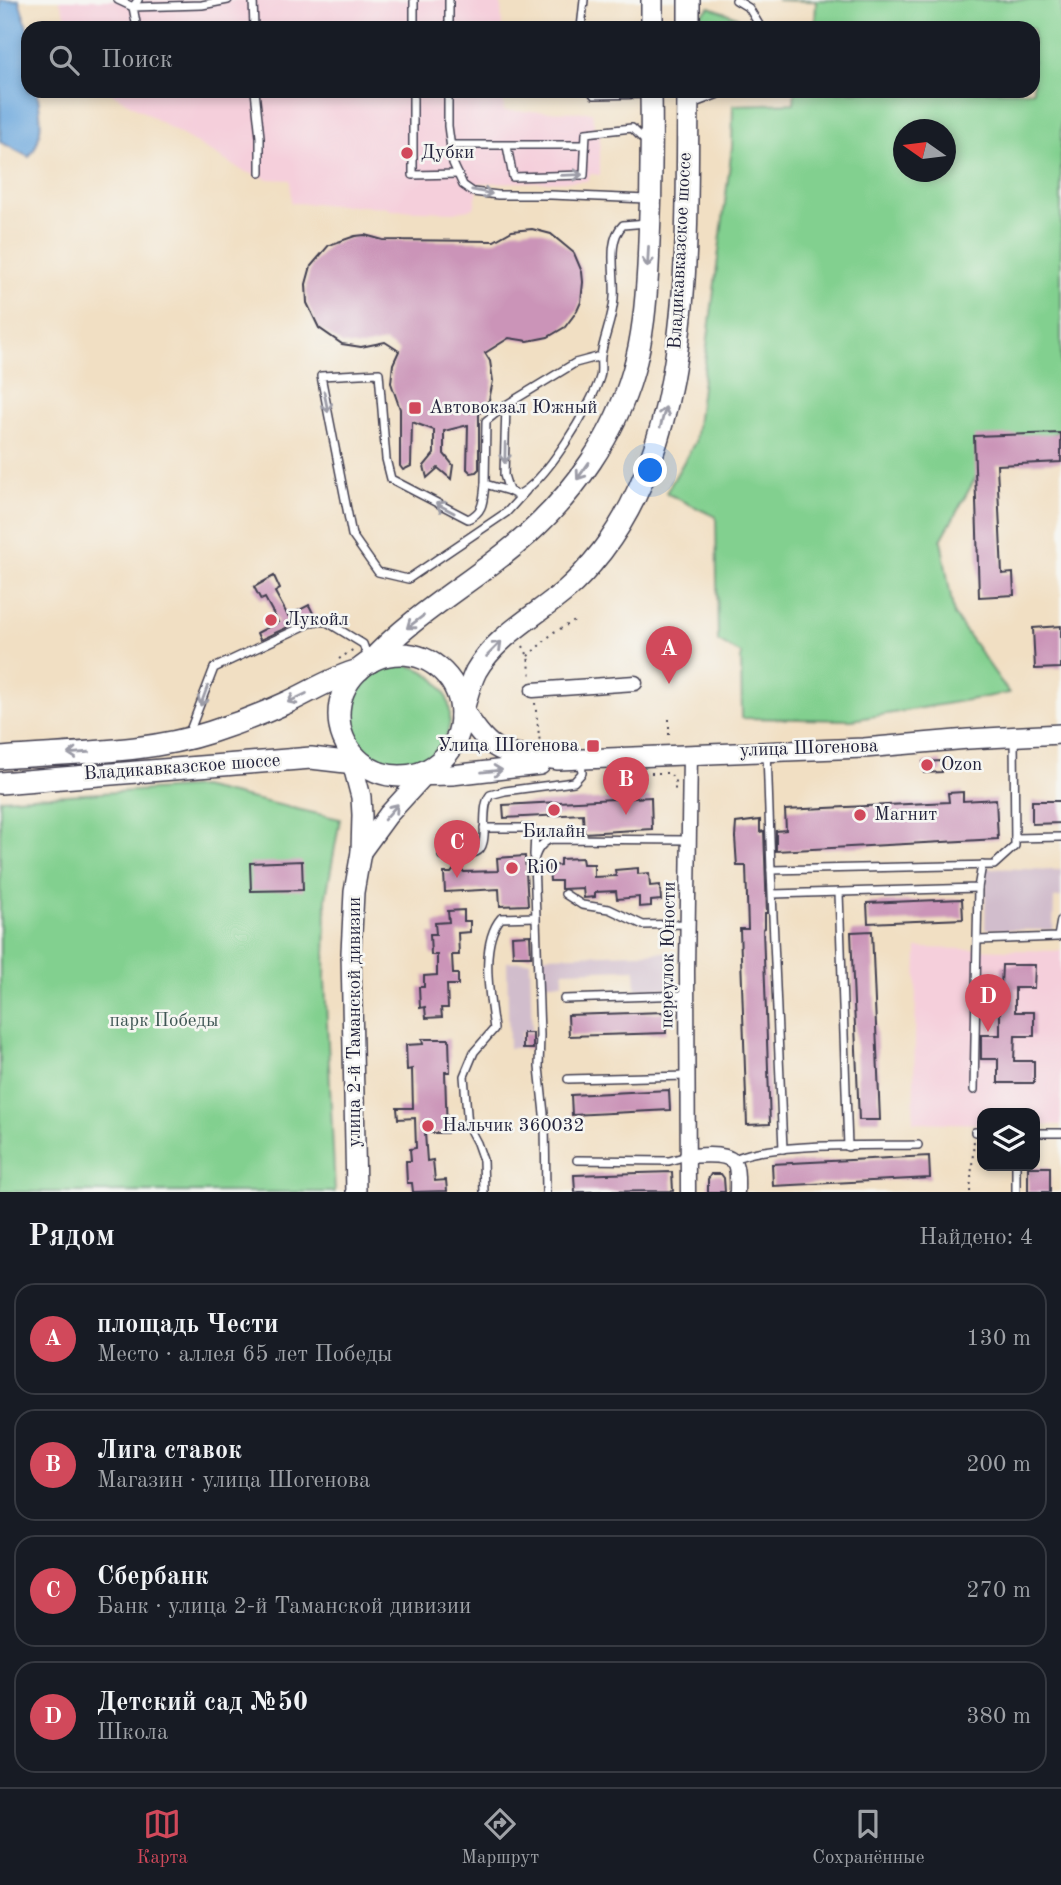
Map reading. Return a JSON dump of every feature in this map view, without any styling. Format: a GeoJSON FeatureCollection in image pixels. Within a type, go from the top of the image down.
{"type":"FeatureCollection","features":[{"type":"Feature","properties":{"kind":"main road"},"geometry":{"type":"LineString","coordinates":[[652,0],[652,21]]}},
{"type":"Feature","properties":{"kind":"main road"},"geometry":{"type":"LineString","coordinates":[[689,0],[689,21]]}},
{"type":"Feature","properties":{"kind":"main road","name":"Владикавказское шоссе"},"geometry":{"type":"LineString","coordinates":[[0,758],[99,751],[186,738],[211,732],[270,710],[364,666],[387,643],[529,533],[555,507],[585,469],[620,409],[637,357],[645,303],[650,223],[651,98]]}},
{"type":"Feature","properties":{"kind":"main road","name":"Владикавказское шоссе"},"geometry":{"type":"LineString","coordinates":[[461,710],[486,656],[575,582],[610,541],[630,506],[652,455],[670,390],[678,334],[684,266],[688,98]]}},
{"type":"Feature","properties":{"kind":"main road"},"geometry":{"type":"LineString","coordinates":[[401,654],[433,663],[446,674],[455,688],[461,710],[456,740],[441,761],[422,773],[390,775],[354,757],[342,734],[340,707],[343,693],[364,666],[385,656],[401,654]]}},
{"type":"Feature","properties":{"kind":"main road","name":"Владикавказское шоссе"},"geometry":{"type":"LineString","coordinates":[[0,783],[311,758],[354,757]]}},
{"type":"Feature","properties":{"kind":"street"},"geometry":{"type":"LineString","coordinates":[[533,693],[635,686]]}},
{"type":"Feature","properties":{"kind":"street"},"geometry":{"type":"LineString","coordinates":[[461,710],[485,740],[500,751],[518,756],[558,760]]}},
{"type":"Feature","properties":{"kind":"street","name":"улица Шогенова"},"geometry":{"type":"LineString","coordinates":[[558,760],[864,748],[1061,734]]}},
{"type":"Feature","properties":{"kind":"street","name":"переулок Юности"},"geometry":{"type":"LineString","coordinates":[[688,1192],[690,754]]}},
{"type":"Feature","properties":{"kind":"street","name":"улица 2-й Таманской дивизии"},"geometry":{"type":"LineString","coordinates":[[354,757],[361,797],[361,852],[354,892],[351,953],[356,1192]]}},
{"type":"Feature","properties":{"kind":"street"},"geometry":{"type":"LineString","coordinates":[[361,852],[422,773],[452,775],[537,766],[558,760]]}},
{"type":"Feature","properties":{"kind":"street"},"geometry":{"type":"LineString","coordinates":[[687,1156],[721,1156],[732,1161],[736,1165],[737,1192]]}},
{"type":"Feature","properties":{"kind":"lane"},"geometry":{"type":"LineString","coordinates":[[118,0],[133,8],[202,5],[228,0]]}},
{"type":"Feature","properties":{"kind":"lane"},"geometry":{"type":"LineString","coordinates":[[136,21],[133,8],[138,0]]}},
{"type":"Feature","properties":{"kind":"lane"},"geometry":{"type":"LineString","coordinates":[[253,0],[254,21]]}},
{"type":"Feature","properties":{"kind":"lane"},"geometry":{"type":"LineString","coordinates":[[414,0],[414,21]]}},
{"type":"Feature","properties":{"kind":"lane"},"geometry":{"type":"LineString","coordinates":[[449,0],[449,21]]}},
{"type":"Feature","properties":{"kind":"lane"},"geometry":{"type":"LineString","coordinates":[[582,21],[584,0]]}},
{"type":"Feature","properties":{"kind":"lane"},"geometry":{"type":"LineString","coordinates":[[736,0],[749,8],[757,21]]}},
{"type":"Feature","properties":{"kind":"lane"},"geometry":{"type":"LineString","coordinates":[[256,98],[260,173]]}},
{"type":"Feature","properties":{"kind":"lane"},"geometry":{"type":"LineString","coordinates":[[413,98],[414,176],[457,174]]}},
{"type":"Feature","properties":{"kind":"lane"},"geometry":{"type":"LineString","coordinates":[[449,98],[448,126],[457,174],[463,185],[473,192],[650,199]]}},
{"type":"Feature","properties":{"kind":"lane"},"geometry":{"type":"LineString","coordinates":[[508,146],[513,177],[584,175],[586,133],[632,128],[651,147]]}},
{"type":"Feature","properties":{"kind":"lane"},"geometry":{"type":"LineString","coordinates":[[451,145],[585,145]]}},
{"type":"Feature","properties":{"kind":"lane"},"geometry":{"type":"LineString","coordinates":[[601,356],[575,363],[506,405],[486,421],[483,508],[476,516],[468,519],[391,479],[386,459],[379,373],[321,376],[352,535],[378,572],[408,579],[507,512],[559,453],[601,375],[601,356],[614,298],[614,237],[623,225],[650,223]]}},
{"type":"Feature","properties":{"kind":"lane"},"geometry":{"type":"LineString","coordinates":[[506,405],[504,475],[509,491]]}},
{"type":"Feature","properties":{"kind":"lane"},"geometry":{"type":"LineString","coordinates":[[485,484],[517,495],[526,491]]}},
{"type":"Feature","properties":{"kind":"lane"},"geometry":{"type":"LineString","coordinates":[[186,738],[214,668],[315,621],[327,622],[363,643],[364,666]]}},
{"type":"Feature","properties":{"kind":"lane"},"geometry":{"type":"LineString","coordinates":[[771,870],[994,865],[1015,846],[1014,736]]}},
{"type":"Feature","properties":{"kind":"lane"},"geometry":{"type":"LineString","coordinates":[[767,751],[783,1149]]}},
{"type":"Feature","properties":{"kind":"lane"},"geometry":{"type":"LineString","coordinates":[[442,856],[478,851],[483,845],[485,806],[490,795],[574,782],[582,773],[581,760]]}},
{"type":"Feature","properties":{"kind":"lane"},"geometry":{"type":"LineString","coordinates":[[484,828],[531,828],[534,833],[539,1067],[545,1123],[546,1192]]}},
{"type":"Feature","properties":{"kind":"lane"},"geometry":{"type":"LineString","coordinates":[[1015,838],[1061,837]]}},
{"type":"Feature","properties":{"kind":"lane"},"geometry":{"type":"LineString","coordinates":[[534,860],[543,842],[551,839],[690,840]]}},
{"type":"Feature","properties":{"kind":"lane"},"geometry":{"type":"LineString","coordinates":[[974,1090],[978,888],[982,865]]}},
{"type":"Feature","properties":{"kind":"lane"},"geometry":{"type":"LineString","coordinates":[[773,894],[978,888]]}},
{"type":"Feature","properties":{"kind":"lane"},"geometry":{"type":"LineString","coordinates":[[839,893],[848,1147]]}},
{"type":"Feature","properties":{"kind":"lane"},"geometry":{"type":"LineString","coordinates":[[565,894],[582,905],[609,909],[643,925],[688,923]]}},
{"type":"Feature","properties":{"kind":"lane"},"geometry":{"type":"LineString","coordinates":[[484,1192],[483,1160],[478,1143],[468,1126],[464,1076],[474,1052],[494,1029],[489,989],[489,951],[493,928],[501,918],[536,917]]}},
{"type":"Feature","properties":{"kind":"lane"},"geometry":{"type":"LineString","coordinates":[[978,940],[1058,937],[1061,920]]}},
{"type":"Feature","properties":{"kind":"lane"},"geometry":{"type":"LineString","coordinates":[[564,999],[687,995]]}},
{"type":"Feature","properties":{"kind":"lane"},"geometry":{"type":"LineString","coordinates":[[568,1079],[687,1076]]}},
{"type":"Feature","properties":{"kind":"lane"},"geometry":{"type":"LineString","coordinates":[[1040,1133],[1061,1133]]}},
{"type":"Feature","properties":{"kind":"lane"},"geometry":{"type":"LineString","coordinates":[[732,1161],[742,1155],[783,1149],[918,1145]]}},
{"type":"Feature","properties":{"kind":"lane"},"geometry":{"type":"LineString","coordinates":[[577,1160],[669,1161],[687,1156]]}},
{"type":"Feature","properties":{"kind":"lane"},"geometry":{"type":"LineString","coordinates":[[1016,1171],[1016,1192]]}},
{"type":"Feature","properties":{"kind":"path"},"geometry":{"type":"LineString","coordinates":[[528,656],[554,632],[577,620]]}},
{"type":"Feature","properties":{"kind":"path"},"geometry":{"type":"LineString","coordinates":[[521,641],[528,656],[541,749]]}},
{"type":"Feature","properties":{"kind":"path"},"geometry":{"type":"LineString","coordinates":[[669,719],[669,742]]}},
{"type":"Feature","properties":{"kind":"path"},"geometry":{"type":"LineString","coordinates":[[645,773],[669,773],[675,779],[675,792],[683,792]]}},
{"type":"Feature","properties":{"kind":"path"},"geometry":{"type":"LineString","coordinates":[[970,1192],[977,1145]]}},
{"type":"Feature","properties":{"kind":"shaded area"},"geometry":{"type":"Polygon","coordinates":[[[59,0],[501,0],[502,21],[68,21],[59,0]]]}},
{"type":"Feature","properties":{"kind":"shaded area","name":"Дубки"},"geometry":{"type":"Polygon","coordinates":[[[120,98],[503,98],[504,111],[592,112],[595,135],[600,134],[600,175],[590,174],[588,181],[479,183],[474,208],[454,212],[291,203],[290,180],[268,179],[243,171],[120,98]]]}},
{"type":"Feature","properties":{"kind":"shaded area"},"geometry":{"type":"Polygon","coordinates":[[[986,868],[1061,870],[1061,897],[1054,898],[1053,930],[985,929],[986,868]]]}},
{"type":"Feature","properties":{"kind":"shaded area"},"geometry":{"type":"Polygon","coordinates":[[[917,948],[1061,951],[1061,1125],[1040,1125],[1040,1108],[977,1108],[977,1124],[913,1122],[917,948]]]}},
{"type":"Feature","properties":{"kind":"shaded area"},"geometry":{"type":"Polygon","coordinates":[[[669,952],[671,988],[636,989],[635,969],[563,971],[563,983],[544,983],[543,956],[669,952]]]}},
{"type":"Feature","properties":{"kind":"shaded area"},"geometry":{"type":"Polygon","coordinates":[[[530,961],[532,1032],[521,1032],[522,1048],[509,1048],[507,962],[530,961]]]}},
{"type":"Feature","properties":{"kind":"green space"},"geometry":{"type":"Polygon","coordinates":[[[777,0],[1061,0],[1061,430],[980,470],[941,540],[954,615],[1009,693],[852,720],[742,718],[741,654],[718,641],[716,517],[666,493],[695,442],[732,147],[733,105],[794,103],[794,98],[1040,98],[1040,21],[815,21],[816,1],[777,0]]]}},
{"type":"Feature","properties":{"kind":"green space"},"geometry":{"type":"Polygon","coordinates":[[[710,7],[737,17],[739,21],[700,21],[701,14],[710,7]]]}},
{"type":"Feature","properties":{"kind":"green space"},"geometry":{"type":"Polygon","coordinates":[[[399,665],[419,668],[442,687],[447,696],[450,716],[447,736],[428,759],[419,764],[399,767],[379,764],[356,745],[351,736],[348,716],[351,696],[370,673],[379,668],[399,665]]]}},
{"type":"Feature","properties":{"kind":"green space","name":"парк Победы"},"geometry":{"type":"Polygon","coordinates":[[[201,787],[340,819],[326,897],[325,980],[335,1192],[0,1192],[0,799],[201,787]]]}},
{"type":"Feature","properties":{"kind":"water"},"geometry":{"type":"Polygon","coordinates":[[[0,0],[19,0],[25,21],[21,21],[21,98],[38,98],[40,134],[29,157],[0,142],[0,0]]]}},
{"type":"Feature","properties":{"kind":"building"},"geometry":{"type":"Polygon","coordinates":[[[532,229],[551,234],[574,253],[583,282],[577,311],[565,327],[548,337],[528,341],[509,338],[485,353],[490,361],[493,381],[489,400],[479,414],[479,469],[476,472],[471,473],[467,469],[468,425],[444,431],[444,454],[453,465],[451,479],[438,468],[427,478],[424,466],[434,454],[434,430],[412,422],[411,466],[403,470],[400,466],[400,409],[391,383],[393,364],[399,351],[385,342],[361,347],[342,344],[319,328],[307,303],[306,284],[311,266],[329,245],[355,236],[365,235],[383,240],[494,241],[512,231],[532,229]]]}},
{"type":"Feature","properties":{"kind":"building"},"geometry":{"type":"Polygon","coordinates":[[[1061,433],[1061,462],[997,465],[1002,574],[1013,573],[1014,595],[979,597],[974,436],[1061,433]]]}},
{"type":"Feature","properties":{"kind":"building"},"geometry":{"type":"Polygon","coordinates":[[[274,576],[280,589],[275,592],[288,616],[309,605],[314,615],[260,640],[257,633],[278,622],[265,598],[261,600],[254,587],[274,576]]]}},
{"type":"Feature","properties":{"kind":"building"},"geometry":{"type":"Polygon","coordinates":[[[1061,626],[1061,668],[1035,669],[1033,628],[1061,626]]]}},
{"type":"Feature","properties":{"kind":"building"},"geometry":{"type":"Polygon","coordinates":[[[941,761],[942,772],[924,773],[923,762],[941,761]]]}},
{"type":"Feature","properties":{"kind":"building"},"geometry":{"type":"Polygon","coordinates":[[[963,792],[963,801],[996,799],[998,839],[776,851],[776,831],[786,830],[785,810],[949,802],[948,793],[963,792]]]}},
{"type":"Feature","properties":{"kind":"building"},"geometry":{"type":"Polygon","coordinates":[[[651,797],[652,829],[584,833],[583,814],[504,818],[503,805],[651,797]]]}},
{"type":"Feature","properties":{"kind":"building"},"geometry":{"type":"Polygon","coordinates":[[[1032,801],[1061,801],[1061,823],[1032,824],[1032,801]]]}},
{"type":"Feature","properties":{"kind":"building"},"geometry":{"type":"Polygon","coordinates":[[[760,820],[760,832],[764,831],[767,913],[763,929],[770,1124],[747,1125],[740,929],[748,929],[746,866],[737,866],[735,837],[736,823],[760,820]]]}},
{"type":"Feature","properties":{"kind":"building"},"geometry":{"type":"Polygon","coordinates":[[[525,856],[528,905],[500,906],[499,889],[445,892],[444,873],[451,873],[455,868],[464,872],[498,871],[497,858],[525,856]]]}},
{"type":"Feature","properties":{"kind":"building"},"geometry":{"type":"Polygon","coordinates":[[[582,858],[583,864],[594,864],[594,877],[616,876],[615,870],[638,868],[638,874],[649,873],[650,886],[660,885],[661,900],[651,901],[651,906],[639,907],[639,897],[617,899],[616,891],[595,892],[595,897],[584,898],[583,888],[561,889],[561,881],[550,881],[549,866],[560,865],[560,859],[582,858]]]}},
{"type":"Feature","properties":{"kind":"building"},"geometry":{"type":"Polygon","coordinates":[[[302,861],[303,890],[251,891],[250,863],[302,861]]]}},
{"type":"Feature","properties":{"kind":"building"},"geometry":{"type":"Polygon","coordinates":[[[962,899],[963,919],[868,923],[867,903],[962,899]]]}},
{"type":"Feature","properties":{"kind":"building"},"geometry":{"type":"Polygon","coordinates":[[[464,910],[464,921],[470,921],[470,932],[458,933],[459,955],[452,955],[453,974],[458,974],[458,985],[447,985],[448,1008],[441,1008],[442,1017],[426,1018],[425,1007],[420,1008],[419,987],[424,987],[424,976],[437,975],[437,955],[431,955],[430,934],[436,934],[435,923],[449,922],[448,911],[464,910]]]}},
{"type":"Feature","properties":{"kind":"building"},"geometry":{"type":"Polygon","coordinates":[[[872,931],[880,1120],[859,1120],[851,932],[872,931]]]}},
{"type":"Feature","properties":{"kind":"building"},"geometry":{"type":"Polygon","coordinates":[[[530,935],[531,956],[513,956],[512,936],[530,935]]]}},
{"type":"Feature","properties":{"kind":"building"},"geometry":{"type":"Polygon","coordinates":[[[1002,965],[1035,965],[1034,988],[1015,988],[1015,1012],[1034,1012],[1034,1036],[1015,1036],[1014,1061],[1034,1061],[1034,1083],[998,1083],[998,1059],[981,1059],[981,1035],[1000,1035],[1000,1011],[982,1011],[982,987],[1001,987],[1002,965]]]}},
{"type":"Feature","properties":{"kind":"building"},"geometry":{"type":"Polygon","coordinates":[[[665,1012],[666,1033],[569,1036],[568,1015],[665,1012]]]}},
{"type":"Feature","properties":{"kind":"building"},"geometry":{"type":"Polygon","coordinates":[[[523,1033],[533,1033],[533,1049],[523,1049],[523,1033]]]}},
{"type":"Feature","properties":{"kind":"building"},"geometry":{"type":"Polygon","coordinates":[[[422,1039],[449,1039],[450,1072],[445,1072],[447,1133],[425,1133],[427,1161],[433,1160],[435,1181],[446,1180],[447,1191],[413,1192],[412,1183],[407,1183],[406,1161],[411,1161],[410,1149],[416,1148],[415,1118],[398,1119],[397,1108],[413,1108],[412,1069],[407,1070],[406,1045],[423,1044],[422,1039]]]}},
{"type":"Feature","properties":{"kind":"building"},"geometry":{"type":"Polygon","coordinates":[[[669,1090],[670,1110],[572,1115],[571,1095],[669,1090]]]}},
{"type":"Feature","properties":{"kind":"building"},"geometry":{"type":"Polygon","coordinates":[[[929,1156],[930,1178],[773,1186],[772,1164],[929,1156]]]}},
{"type":"Feature","properties":{"kind":"building"},"geometry":{"type":"Polygon","coordinates":[[[1040,1167],[1050,1167],[1050,1192],[1028,1192],[1028,1171],[1040,1171],[1040,1167]]]}},
{"type":"Feature","properties":{"kind":"building"},"geometry":{"type":"Polygon","coordinates":[[[672,1172],[673,1191],[575,1192],[574,1175],[672,1172]]]}},
{"type":"Feature","properties":{"kind":"building"},"geometry":{"type":"Polygon","coordinates":[[[711,1174],[721,1174],[725,1192],[708,1192],[708,1179],[711,1174]]]}},
{"type":"Feature","properties":{"kind":"place","name":"Дубки"},"geometry":{"type":"Point","coordinates":[407,153]}},
{"type":"Feature","properties":{"kind":"place","name":"Автовокзал Южный"},"geometry":{"type":"Point","coordinates":[415,408]}},
{"type":"Feature","properties":{"kind":"place","name":"Лукойл"},"geometry":{"type":"Point","coordinates":[271,620]}},
{"type":"Feature","properties":{"kind":"place","name":"площадь Чести"},"geometry":{"type":"Point","coordinates":[669,684]}},
{"type":"Feature","properties":{"kind":"place","name":"Улица Шогенова"},"geometry":{"type":"Point","coordinates":[593,746]}},
{"type":"Feature","properties":{"kind":"place","name":"Ozon"},"geometry":{"type":"Point","coordinates":[927,765]}},
{"type":"Feature","properties":{"kind":"place","name":"Билайн"},"geometry":{"type":"Point","coordinates":[554,810]}},
{"type":"Feature","properties":{"kind":"place","name":"Лига ставок"},"geometry":{"type":"Point","coordinates":[626,815]}},
{"type":"Feature","properties":{"kind":"place","name":"Магнит"},"geometry":{"type":"Point","coordinates":[860,815]}},
{"type":"Feature","properties":{"kind":"place","name":"RiO"},"geometry":{"type":"Point","coordinates":[512,868]}},
{"type":"Feature","properties":{"kind":"place","name":"Сбербанк"},"geometry":{"type":"Point","coordinates":[457,878]}},
{"type":"Feature","properties":{"kind":"place","name":"Детский сад №50"},"geometry":{"type":"Point","coordinates":[988,1032]}},
{"type":"Feature","properties":{"kind":"place","name":"Нальчик 360032"},"geometry":{"type":"Point","coordinates":[428,1126]}}]}
